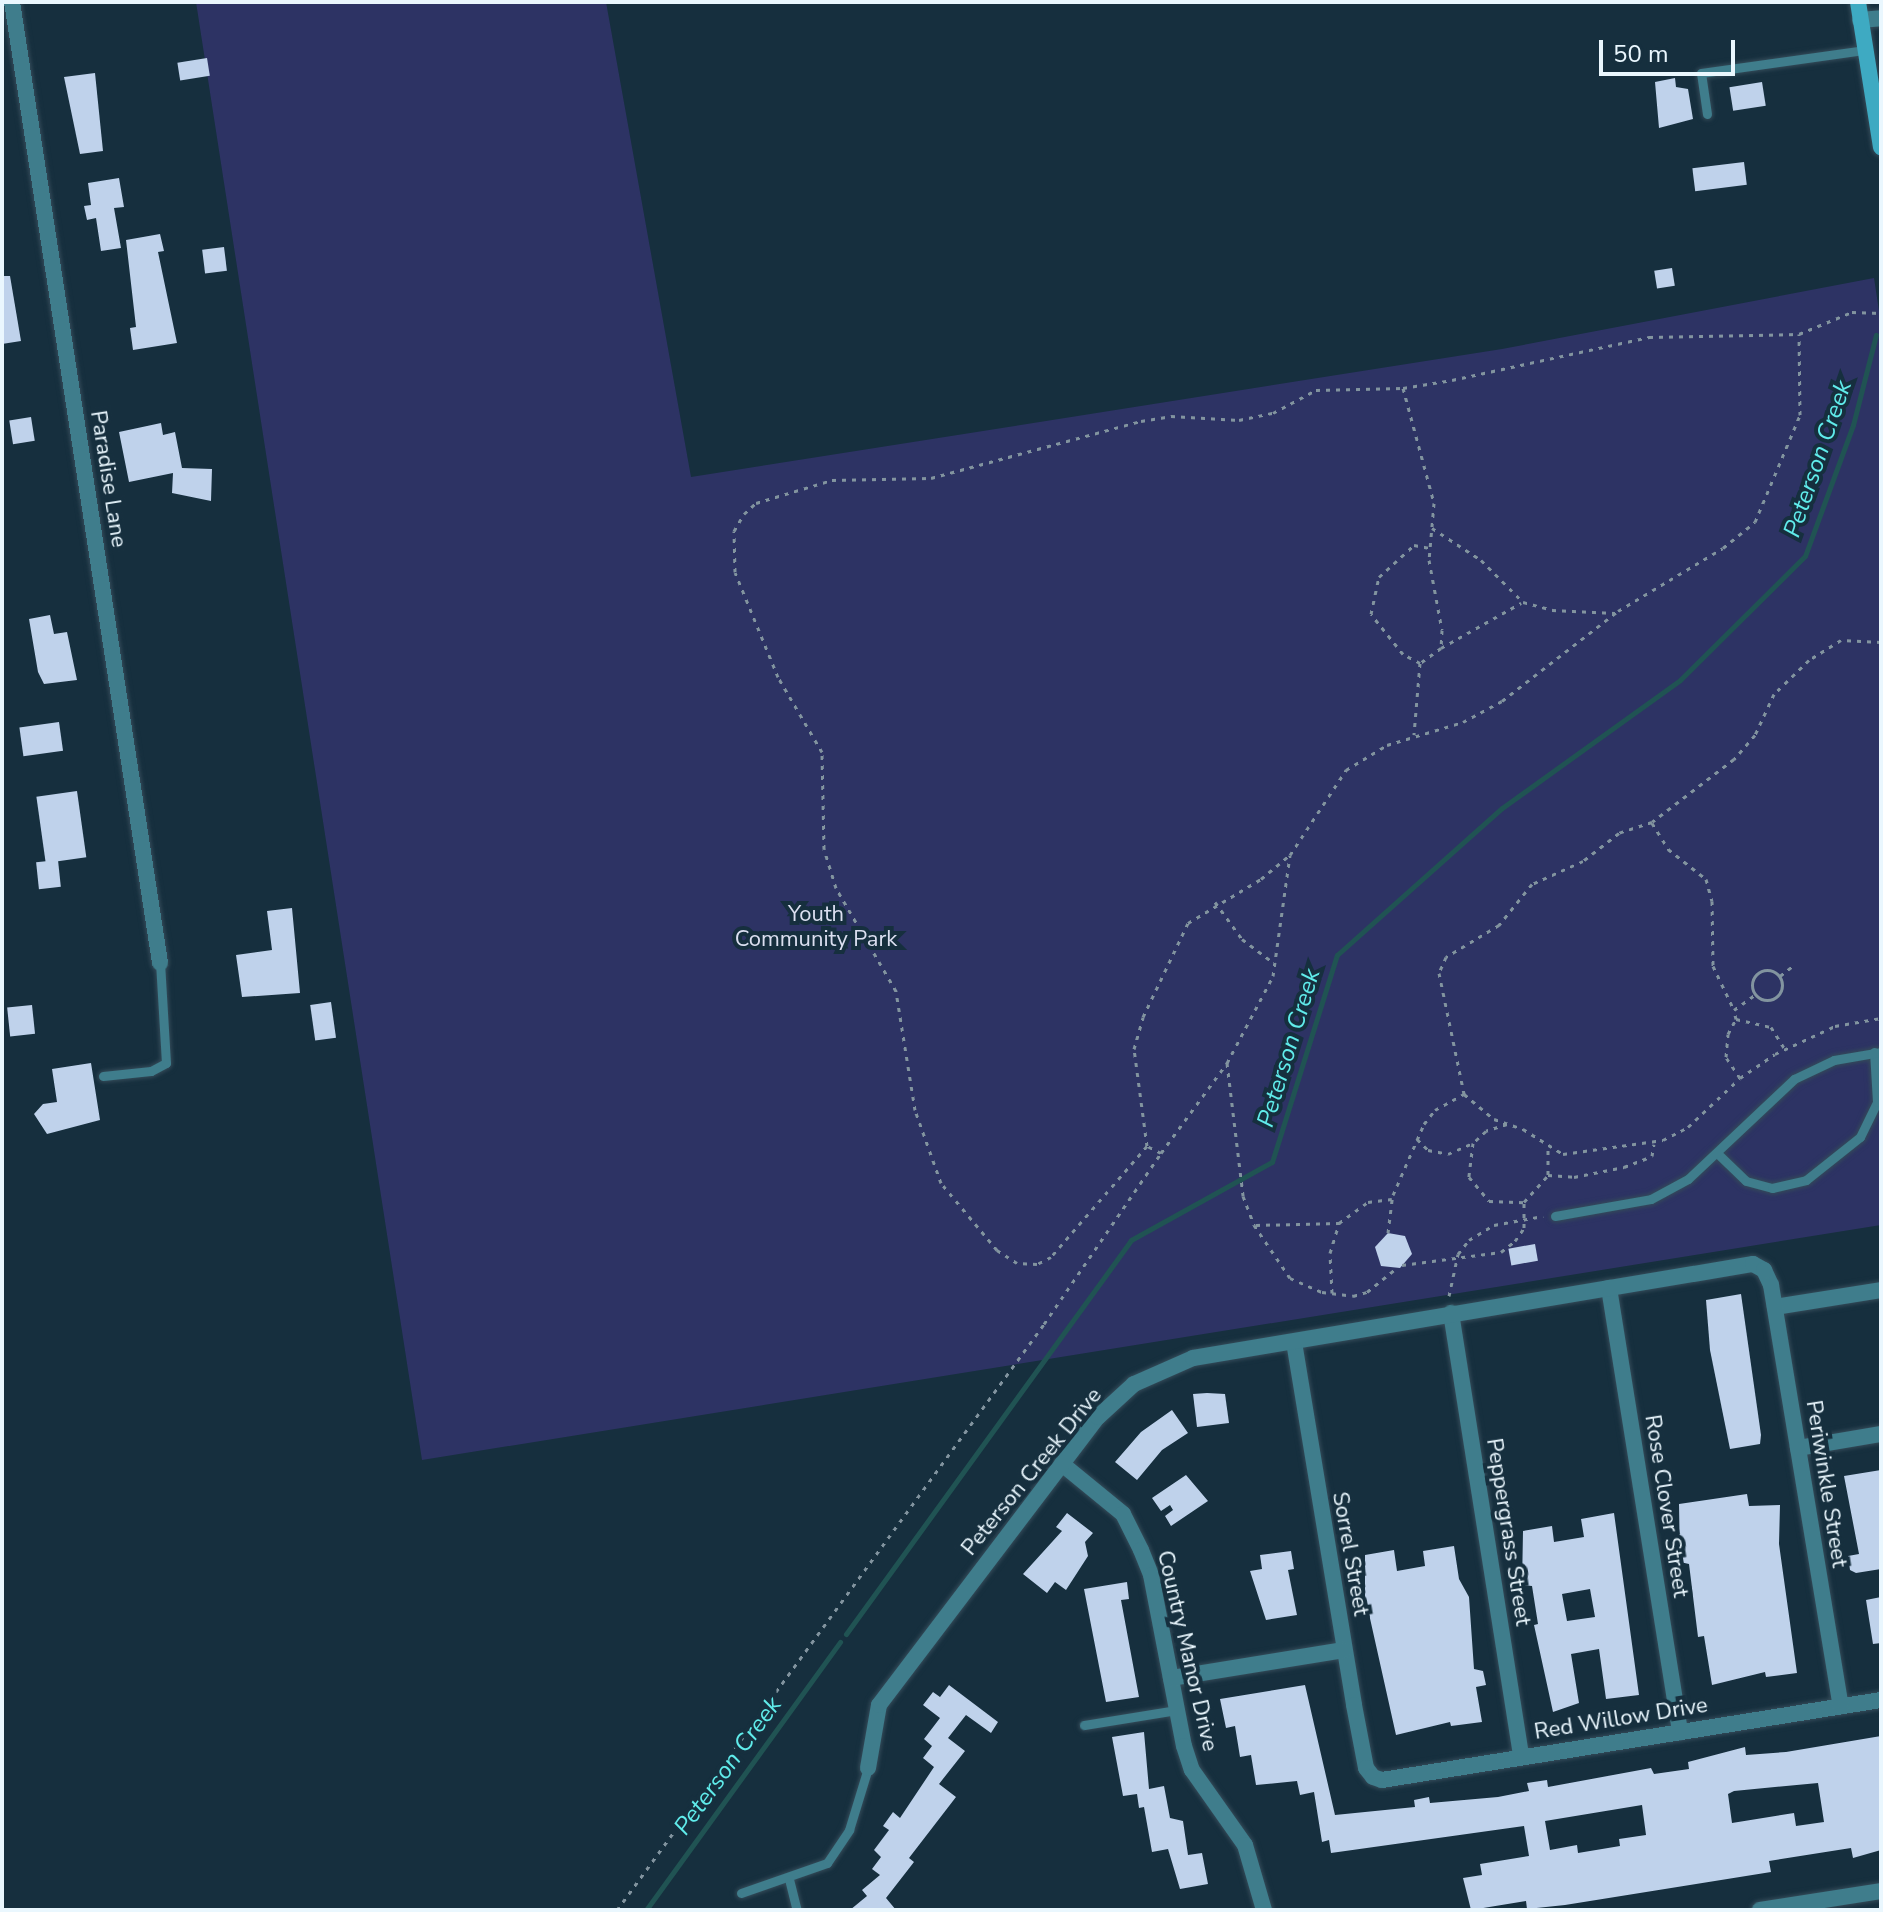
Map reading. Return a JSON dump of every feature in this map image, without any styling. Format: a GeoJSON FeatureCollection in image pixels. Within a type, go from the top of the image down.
{"type":"FeatureCollection","features":[{"type":"Feature","properties":{"kind":"main road"},"geometry":{"type":"LineString","coordinates":[[1858,2],[1881,147]]}},
{"type":"Feature","properties":{"kind":"street","name":"Paradise Lane"},"geometry":{"type":"LineString","coordinates":[[12,2],[160,963]]}},
{"type":"Feature","properties":{"kind":"street"},"geometry":{"type":"LineString","coordinates":[[1860,20],[1881,18]]}},
{"type":"Feature","properties":{"kind":"street","name":"Peterson Creek Drive"},"geometry":{"type":"LineString","coordinates":[[868,1768],[879,1705],[1098,1417],[1134,1384],[1193,1358],[1753,1264],[1764,1270]]}},
{"type":"Feature","properties":{"kind":"street","name":"Periwinkle Street"},"geometry":{"type":"LineString","coordinates":[[1764,1270],[1775,1307],[1841,1706]]}},
{"type":"Feature","properties":{"kind":"street","name":"Rose Clover Street"},"geometry":{"type":"LineString","coordinates":[[1609,1288],[1680,1732]]}},
{"type":"Feature","properties":{"kind":"street"},"geometry":{"type":"LineString","coordinates":[[1775,1307],[1881,1290]]}},
{"type":"Feature","properties":{"kind":"street","name":"Peppergrass Street"},"geometry":{"type":"LineString","coordinates":[[1451,1313],[1521,1757]]}},
{"type":"Feature","properties":{"kind":"street","name":"Sorrel Street"},"geometry":{"type":"LineString","coordinates":[[1294,1342],[1344,1650],[1369,1773]]}},
{"type":"Feature","properties":{"kind":"street"},"geometry":{"type":"LineString","coordinates":[[1798,1448],[1881,1434]]}},
{"type":"Feature","properties":{"kind":"street","name":"Country Manor Drive"},"geometry":{"type":"LineString","coordinates":[[1062,1464],[1123,1514],[1131,1529],[1151,1575],[1192,1770],[1245,1845],[1264,1910]]}},
{"type":"Feature","properties":{"kind":"street"},"geometry":{"type":"LineString","coordinates":[[1171,1678],[1344,1650]]}},
{"type":"Feature","properties":{"kind":"street","name":"Red Willow Drive"},"geometry":{"type":"LineString","coordinates":[[1369,1773],[1382,1780],[1881,1700]]}},
{"type":"Feature","properties":{"kind":"street"},"geometry":{"type":"LineString","coordinates":[[1760,1910],[1881,1891]]}},
{"type":"Feature","properties":{"kind":"lane"},"geometry":{"type":"LineString","coordinates":[[1707,114],[1701,73],[1865,50]]}},
{"type":"Feature","properties":{"kind":"lane"},"geometry":{"type":"LineString","coordinates":[[103,1076],[151,1071],[166,1063],[160,963]]}},
{"type":"Feature","properties":{"kind":"lane"},"geometry":{"type":"LineString","coordinates":[[1555,1216],[1651,1199],[1688,1179],[1794,1079],[1834,1060],[1878,1052],[1877,1102],[1860,1137],[1806,1180],[1772,1188],[1746,1181],[1717,1153]]}},
{"type":"Feature","properties":{"kind":"lane"},"geometry":{"type":"LineString","coordinates":[[1084,1725],[1177,1710]]}},
{"type":"Feature","properties":{"kind":"lane","name":"Peterson Creek Drive"},"geometry":{"type":"LineString","coordinates":[[741,1893],[789,1879],[827,1863],[849,1830],[868,1768]]}},
{"type":"Feature","properties":{"kind":"lane"},"geometry":{"type":"LineString","coordinates":[[789,1879],[797,1910]]}},
{"type":"Feature","properties":{"kind":"path"},"geometry":{"type":"LineString","coordinates":[[1799,334],[1800,415],[1755,522],[1723,548],[1615,613],[1502,701],[1463,722],[1415,736],[1346,770],[1290,855],[1261,879],[1215,902],[1188,923],[1143,1017],[1134,1049],[1147,1146],[1051,1257],[1037,1264],[1017,1263],[997,1250],[941,1183],[915,1110],[896,991],[836,888],[824,849],[822,752],[798,717],[759,635],[735,572],[734,531],[756,503],[832,480],[931,478],[1141,421],[1171,416],[1239,420],[1273,413],[1316,390],[1403,388],[1518,369],[1649,337],[1799,334],[1852,312],[1881,313]]}},
{"type":"Feature","properties":{"kind":"path"},"geometry":{"type":"LineString","coordinates":[[1403,388],[1434,503],[1430,548],[1441,648]]}},
{"type":"Feature","properties":{"kind":"path"},"geometry":{"type":"LineString","coordinates":[[1432,528],[1481,560],[1523,602],[1552,610],[1615,613]]}},
{"type":"Feature","properties":{"kind":"path"},"geometry":{"type":"LineString","coordinates":[[1420,663],[1403,654],[1371,614],[1379,577],[1414,545],[1430,548]]}},
{"type":"Feature","properties":{"kind":"path"},"geometry":{"type":"LineString","coordinates":[[1420,663],[1523,602]]}},
{"type":"Feature","properties":{"kind":"path"},"geometry":{"type":"LineString","coordinates":[[1473,1143],[1469,1177],[1477,1193],[1504,1205],[1524,1202],[1548,1175],[1548,1149],[1539,1138],[1507,1124],[1464,1094],[1440,980],[1446,957],[1499,925],[1544,876],[1583,861],[1619,833],[1652,822],[1748,745],[1774,694],[1809,660],[1841,640],[1881,642]]}},
{"type":"Feature","properties":{"kind":"path"},"geometry":{"type":"LineString","coordinates":[[1415,736],[1420,663]]}},
{"type":"Feature","properties":{"kind":"path"},"geometry":{"type":"LineString","coordinates":[[1652,822],[1661,841],[1698,872],[1710,889],[1710,952],[1736,1019],[1726,1057],[1740,1078]]}},
{"type":"Feature","properties":{"kind":"path"},"geometry":{"type":"LineString","coordinates":[[617,1910],[1044,1324],[1227,1063],[1275,964],[1290,855]]}},
{"type":"Feature","properties":{"kind":"path"},"geometry":{"type":"LineString","coordinates":[[1215,902],[1242,939],[1275,964]]}},
{"type":"Feature","properties":{"kind":"path"},"geometry":{"type":"LineString","coordinates":[[1780,976],[1772,970],[1757,973],[1752,986],[1755,995],[1764,1000],[1779,995],[1780,976],[1793,966]]}},
{"type":"Feature","properties":{"kind":"path"},"geometry":{"type":"LineString","coordinates":[[1734,1010],[1755,995]]}},
{"type":"Feature","properties":{"kind":"path"},"geometry":{"type":"LineString","coordinates":[[1548,1149],[1583,1154],[1655,1142],[1688,1127],[1740,1078],[1785,1049],[1835,1026],[1881,1018]]}},
{"type":"Feature","properties":{"kind":"path"},"geometry":{"type":"LineString","coordinates":[[1736,1019],[1771,1027],[1785,1049]]}},
{"type":"Feature","properties":{"kind":"path"},"geometry":{"type":"LineString","coordinates":[[1227,1063],[1240,1141],[1237,1171],[1243,1196],[1254,1225],[1290,1278],[1332,1294],[1367,1292],[1397,1268]]}},
{"type":"Feature","properties":{"kind":"path"},"geometry":{"type":"LineString","coordinates":[[1388,1233],[1392,1199],[1417,1139],[1435,1110],[1464,1094]]}},
{"type":"Feature","properties":{"kind":"path"},"geometry":{"type":"LineString","coordinates":[[1417,1139],[1428,1150],[1448,1154],[1473,1143],[1486,1131],[1507,1124]]}},
{"type":"Feature","properties":{"kind":"path"},"geometry":{"type":"LineString","coordinates":[[1548,1175],[1574,1177],[1624,1167],[1652,1156],[1655,1142]]}},
{"type":"Feature","properties":{"kind":"path"},"geometry":{"type":"LineString","coordinates":[[1147,1146],[1161,1153]]}},
{"type":"Feature","properties":{"kind":"path"},"geometry":{"type":"LineString","coordinates":[[1254,1225],[1339,1223],[1368,1202],[1392,1199]]}},
{"type":"Feature","properties":{"kind":"path"},"geometry":{"type":"LineString","coordinates":[[1402,1265],[1501,1252],[1515,1241],[1526,1217],[1524,1202]]}},
{"type":"Feature","properties":{"kind":"path"},"geometry":{"type":"LineString","coordinates":[[1451,1313],[1449,1288],[1456,1259],[1469,1240],[1494,1225],[1526,1217],[1555,1216]]}},
{"type":"Feature","properties":{"kind":"path"},"geometry":{"type":"LineString","coordinates":[[1332,1294],[1330,1253],[1339,1223]]}},
{"type":"Feature","properties":{"kind":"green space","name":"Youth Community Park"},"geometry":{"type":"Polygon","coordinates":[[[196,2],[606,2],[691,477],[1502,349],[1874,278],[1881,324],[1881,1225],[422,1460],[196,2]]]}},
{"type":"Feature","properties":{"kind":"building"},"geometry":{"type":"Polygon","coordinates":[[[207,58],[210,76],[180,80],[177,63],[207,58]]]}},
{"type":"Feature","properties":{"kind":"building"},"geometry":{"type":"Polygon","coordinates":[[[95,73],[103,151],[80,154],[64,77],[95,73]]]}},
{"type":"Feature","properties":{"kind":"building"},"geometry":{"type":"Polygon","coordinates":[[[1675,78],[1676,87],[1688,89],[1693,119],[1659,128],[1655,82],[1675,78]]]}},
{"type":"Feature","properties":{"kind":"building"},"geometry":{"type":"Polygon","coordinates":[[[1762,82],[1766,106],[1733,111],[1729,87],[1762,82]]]}},
{"type":"Feature","properties":{"kind":"building"},"geometry":{"type":"Polygon","coordinates":[[[1744,162],[1747,185],[1695,191],[1692,168],[1744,162]]]}},
{"type":"Feature","properties":{"kind":"building"},"geometry":{"type":"Polygon","coordinates":[[[119,178],[124,207],[114,208],[121,248],[101,251],[96,218],[87,220],[84,206],[91,205],[88,183],[119,178]]]}},
{"type":"Feature","properties":{"kind":"building"},"geometry":{"type":"Polygon","coordinates":[[[160,234],[164,251],[158,252],[177,343],[133,350],[130,328],[136,327],[126,240],[160,234]]]}},
{"type":"Feature","properties":{"kind":"building"},"geometry":{"type":"Polygon","coordinates":[[[224,247],[227,271],[205,274],[202,250],[224,247]]]}},
{"type":"Feature","properties":{"kind":"building"},"geometry":{"type":"Polygon","coordinates":[[[1672,268],[1675,286],[1657,289],[1654,271],[1672,268]]]}},
{"type":"Feature","properties":{"kind":"building"},"geometry":{"type":"Polygon","coordinates":[[[2,276],[10,276],[21,341],[2,344],[2,276]]]}},
{"type":"Feature","properties":{"kind":"building"},"geometry":{"type":"Polygon","coordinates":[[[31,417],[35,441],[13,444],[9,420],[31,417]]]}},
{"type":"Feature","properties":{"kind":"building"},"geometry":{"type":"Polygon","coordinates":[[[161,423],[163,435],[175,432],[182,468],[212,469],[211,501],[172,493],[173,473],[129,482],[119,432],[161,423]]]}},
{"type":"Feature","properties":{"kind":"building"},"geometry":{"type":"Polygon","coordinates":[[[50,615],[54,634],[67,632],[77,680],[44,684],[38,672],[29,619],[50,615]]]}},
{"type":"Feature","properties":{"kind":"building"},"geometry":{"type":"Polygon","coordinates":[[[59,722],[63,751],[23,756],[19,728],[59,722]]]}},
{"type":"Feature","properties":{"kind":"building"},"geometry":{"type":"Polygon","coordinates":[[[77,791],[86,857],[46,863],[36,797],[77,791]]]}},
{"type":"Feature","properties":{"kind":"building"},"geometry":{"type":"Polygon","coordinates":[[[58,860],[61,887],[39,889],[36,862],[58,860]]]}},
{"type":"Feature","properties":{"kind":"building"},"geometry":{"type":"Polygon","coordinates":[[[292,908],[300,993],[242,997],[236,955],[272,950],[267,911],[292,908]]]}},
{"type":"Feature","properties":{"kind":"building"},"geometry":{"type":"Polygon","coordinates":[[[331,1002],[336,1038],[315,1041],[310,1005],[331,1002]]]}},
{"type":"Feature","properties":{"kind":"building"},"geometry":{"type":"Polygon","coordinates":[[[32,1005],[35,1034],[10,1036],[7,1008],[32,1005]]]}},
{"type":"Feature","properties":{"kind":"building"},"geometry":{"type":"Polygon","coordinates":[[[91,1063],[100,1120],[47,1134],[34,1114],[43,1104],[57,1102],[52,1069],[91,1063]]]}},
{"type":"Feature","properties":{"kind":"building"},"geometry":{"type":"Polygon","coordinates":[[[1388,1233],[1405,1236],[1412,1254],[1400,1268],[1381,1266],[1375,1247],[1388,1233]]]}},
{"type":"Feature","properties":{"kind":"building"},"geometry":{"type":"Polygon","coordinates":[[[1535,1244],[1538,1261],[1511,1265],[1508,1249],[1535,1244]]]}},
{"type":"Feature","properties":{"kind":"building"},"geometry":{"type":"Polygon","coordinates":[[[1741,1294],[1761,1435],[1760,1444],[1730,1449],[1710,1350],[1706,1300],[1741,1294]]]}},
{"type":"Feature","properties":{"kind":"building"},"geometry":{"type":"Polygon","coordinates":[[[1193,1394],[1225,1394],[1229,1423],[1197,1427],[1193,1394]]]}},
{"type":"Feature","properties":{"kind":"building"},"geometry":{"type":"Polygon","coordinates":[[[1172,1410],[1188,1433],[1162,1450],[1137,1480],[1115,1462],[1141,1432],[1172,1410]]]}},
{"type":"Feature","properties":{"kind":"building"},"geometry":{"type":"Polygon","coordinates":[[[1881,1470],[1881,1569],[1856,1573],[1850,1570],[1848,1556],[1859,1554],[1844,1476],[1881,1470]]]}},
{"type":"Feature","properties":{"kind":"building"},"geometry":{"type":"Polygon","coordinates":[[[1186,1475],[1208,1501],[1171,1526],[1165,1516],[1173,1510],[1170,1505],[1161,1511],[1152,1498],[1186,1475]]]}},
{"type":"Feature","properties":{"kind":"building"},"geometry":{"type":"Polygon","coordinates":[[[1747,1494],[1749,1506],[1780,1505],[1779,1544],[1797,1673],[1766,1677],[1765,1672],[1712,1685],[1704,1636],[1698,1637],[1689,1564],[1680,1562],[1679,1504],[1747,1494]]]}},
{"type":"Feature","properties":{"kind":"building"},"geometry":{"type":"Polygon","coordinates":[[[1067,1513],[1093,1533],[1085,1542],[1088,1556],[1066,1590],[1055,1582],[1047,1593],[1023,1574],[1062,1531],[1056,1527],[1067,1513]]]}},
{"type":"Feature","properties":{"kind":"building"},"geometry":{"type":"Polygon","coordinates":[[[1614,1513],[1639,1695],[1606,1699],[1599,1649],[1571,1654],[1579,1703],[1553,1712],[1534,1625],[1538,1624],[1532,1586],[1522,1585],[1523,1531],[1552,1526],[1554,1542],[1584,1537],[1581,1519],[1614,1513]],[[1590,1589],[1562,1594],[1567,1621],[1595,1617],[1590,1589]]]}},
{"type":"Feature","properties":{"kind":"building"},"geometry":{"type":"Polygon","coordinates":[[[1454,1546],[1459,1579],[1469,1597],[1474,1669],[1483,1671],[1486,1685],[1476,1687],[1482,1722],[1451,1726],[1450,1722],[1396,1735],[1365,1596],[1365,1555],[1394,1550],[1397,1571],[1425,1566],[1423,1551],[1454,1546]]]}},
{"type":"Feature","properties":{"kind":"building"},"geometry":{"type":"Polygon","coordinates":[[[1291,1551],[1294,1569],[1288,1570],[1297,1615],[1266,1620],[1250,1571],[1262,1569],[1260,1555],[1291,1551]]]}},
{"type":"Feature","properties":{"kind":"building"},"geometry":{"type":"Polygon","coordinates":[[[1127,1582],[1129,1599],[1121,1600],[1139,1697],[1106,1702],[1084,1589],[1127,1582]]]}},
{"type":"Feature","properties":{"kind":"building"},"geometry":{"type":"Polygon","coordinates":[[[1881,1597],[1881,1643],[1873,1644],[1866,1600],[1881,1597]]]}},
{"type":"Feature","properties":{"kind":"building"},"geometry":{"type":"Polygon","coordinates":[[[949,1685],[998,1722],[991,1733],[966,1715],[948,1738],[965,1751],[939,1784],[956,1797],[909,1858],[914,1862],[886,1898],[896,1910],[850,1910],[867,1896],[862,1890],[880,1875],[872,1869],[881,1857],[874,1850],[889,1830],[883,1826],[893,1812],[900,1818],[934,1767],[923,1758],[932,1746],[924,1739],[940,1718],[923,1705],[933,1692],[940,1697],[949,1685]]]}},
{"type":"Feature","properties":{"kind":"building"},"geometry":{"type":"Polygon","coordinates":[[[1305,1685],[1335,1815],[1415,1807],[1414,1800],[1429,1797],[1430,1803],[1498,1797],[1529,1791],[1527,1783],[1547,1780],[1548,1787],[1651,1768],[1654,1774],[1689,1769],[1688,1762],[1745,1747],[1746,1755],[1786,1752],[1881,1736],[1881,1850],[1853,1858],[1851,1848],[1769,1861],[1771,1872],[1565,1905],[1527,1909],[1526,1901],[1471,1910],[1463,1878],[1482,1875],[1480,1864],[1529,1856],[1524,1826],[1331,1853],[1329,1840],[1322,1842],[1314,1792],[1300,1795],[1297,1781],[1256,1785],[1251,1755],[1240,1757],[1235,1726],[1226,1728],[1220,1699],[1305,1685]],[[1818,1783],[1734,1791],[1728,1794],[1732,1823],[1794,1813],[1796,1826],[1824,1822],[1818,1783]],[[1642,1805],[1545,1821],[1550,1850],[1577,1845],[1578,1853],[1620,1846],[1619,1839],[1646,1835],[1642,1805]]]}},
{"type":"Feature","properties":{"kind":"building"},"geometry":{"type":"Polygon","coordinates":[[[1144,1732],[1149,1789],[1164,1786],[1170,1818],[1183,1821],[1188,1855],[1202,1853],[1208,1884],[1180,1889],[1168,1849],[1152,1852],[1144,1807],[1139,1808],[1137,1794],[1123,1796],[1112,1737],[1144,1732]]]}},
{"type":"Feature","properties":{"kind":"waterway","name":"Peterson Creek"},"geometry":{"type":"LineString","coordinates":[[846,1634],[1131,1240],[1272,1162],[1337,955],[1502,808],[1680,680],[1805,556],[1853,425],[1876,335]]}},
{"type":"Feature","properties":{"kind":"waterway","name":"Peterson Creek"},"geometry":{"type":"LineString","coordinates":[[646,1910],[840,1642]]}}]}
